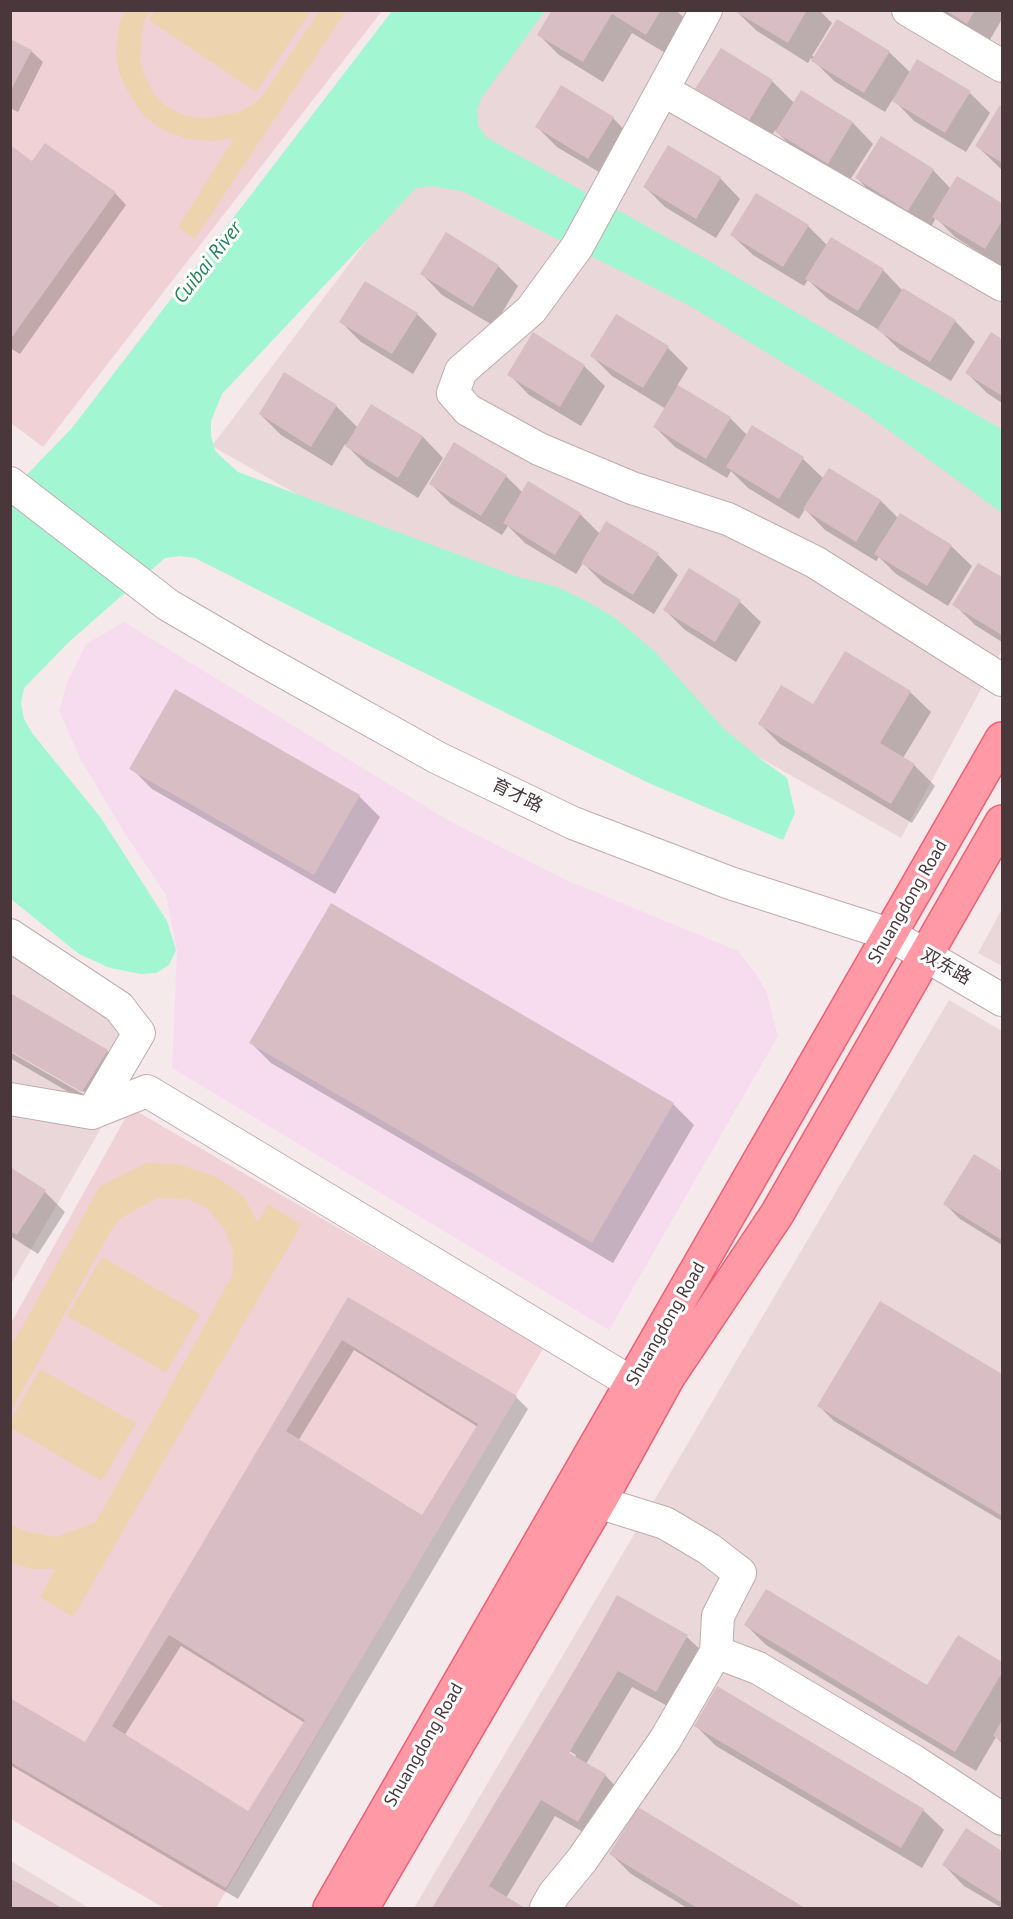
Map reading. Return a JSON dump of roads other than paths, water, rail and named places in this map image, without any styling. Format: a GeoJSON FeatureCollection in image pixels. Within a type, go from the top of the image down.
{"type":"FeatureCollection","features":[{"type":"Feature","properties":{"kind":"main road","name":"Shuangdong Road"},"geometry":{"type":"LineString","coordinates":[[362,1908],[584,1498],[632,1383],[1002,739]]}},
{"type":"Feature","properties":{"kind":"main road","name":"Shuangdong Road"},"geometry":{"type":"LineString","coordinates":[[330,1908],[584,1498],[777,1214],[1002,822]]}},
{"type":"Feature","properties":{"kind":"street"},"geometry":{"type":"LineString","coordinates":[[706,10],[577,247],[531,310],[461,370],[453,393],[468,411],[539,449],[632,488],[728,519],[795,552],[872,597],[1002,680]]}},
{"type":"Feature","properties":{"kind":"street"},"geometry":{"type":"LineString","coordinates":[[908,10],[1002,66]]}},
{"type":"Feature","properties":{"kind":"street"},"geometry":{"type":"LineString","coordinates":[[663,90],[1002,285]]}},
{"type":"Feature","properties":{"kind":"street","name":"育才路"},"geometry":{"type":"LineString","coordinates":[[10,483],[168,605],[438,758],[573,823],[730,882],[889,934]]}},
{"type":"Feature","properties":{"kind":"street","name":"双东路"},"geometry":{"type":"LineString","coordinates":[[889,934],[1002,1000]]}},
{"type":"Feature","properties":{"kind":"street"},"geometry":{"type":"LineString","coordinates":[[10,935],[119,1007],[139,1033],[92,1113]]}},
{"type":"Feature","properties":{"kind":"street"},"geometry":{"type":"LineString","coordinates":[[10,1099],[92,1113],[147,1090],[632,1383]]}},
{"type":"Feature","properties":{"kind":"street"},"geometry":{"type":"LineString","coordinates":[[546,1908],[665,1740],[716,1652],[717,1616],[740,1573],[709,1549],[665,1524],[584,1498]]}},
{"type":"Feature","properties":{"kind":"street"},"geometry":{"type":"LineString","coordinates":[[716,1652],[758,1668],[914,1761],[1002,1819]]}},
{"type":"Feature","properties":{"kind":"water","name":"Cuibai River"},"geometry":{"type":"Polygon","coordinates":[[[392,11],[545,11],[482,97],[477,110],[478,125],[487,138],[706,259],[865,353],[1002,429],[1002,513],[861,410],[692,307],[462,191],[432,186],[416,188],[222,394],[211,421],[211,436],[215,451],[238,472],[515,576],[557,587],[615,618],[654,651],[724,729],[787,778],[795,813],[783,840],[651,784],[195,558],[180,556],[165,558],[71,640],[24,688],[21,703],[24,719],[32,733],[101,818],[167,921],[176,950],[169,965],[156,973],[141,974],[110,968],[79,954],[11,899],[10,492],[72,428],[392,11]]]}}]}
